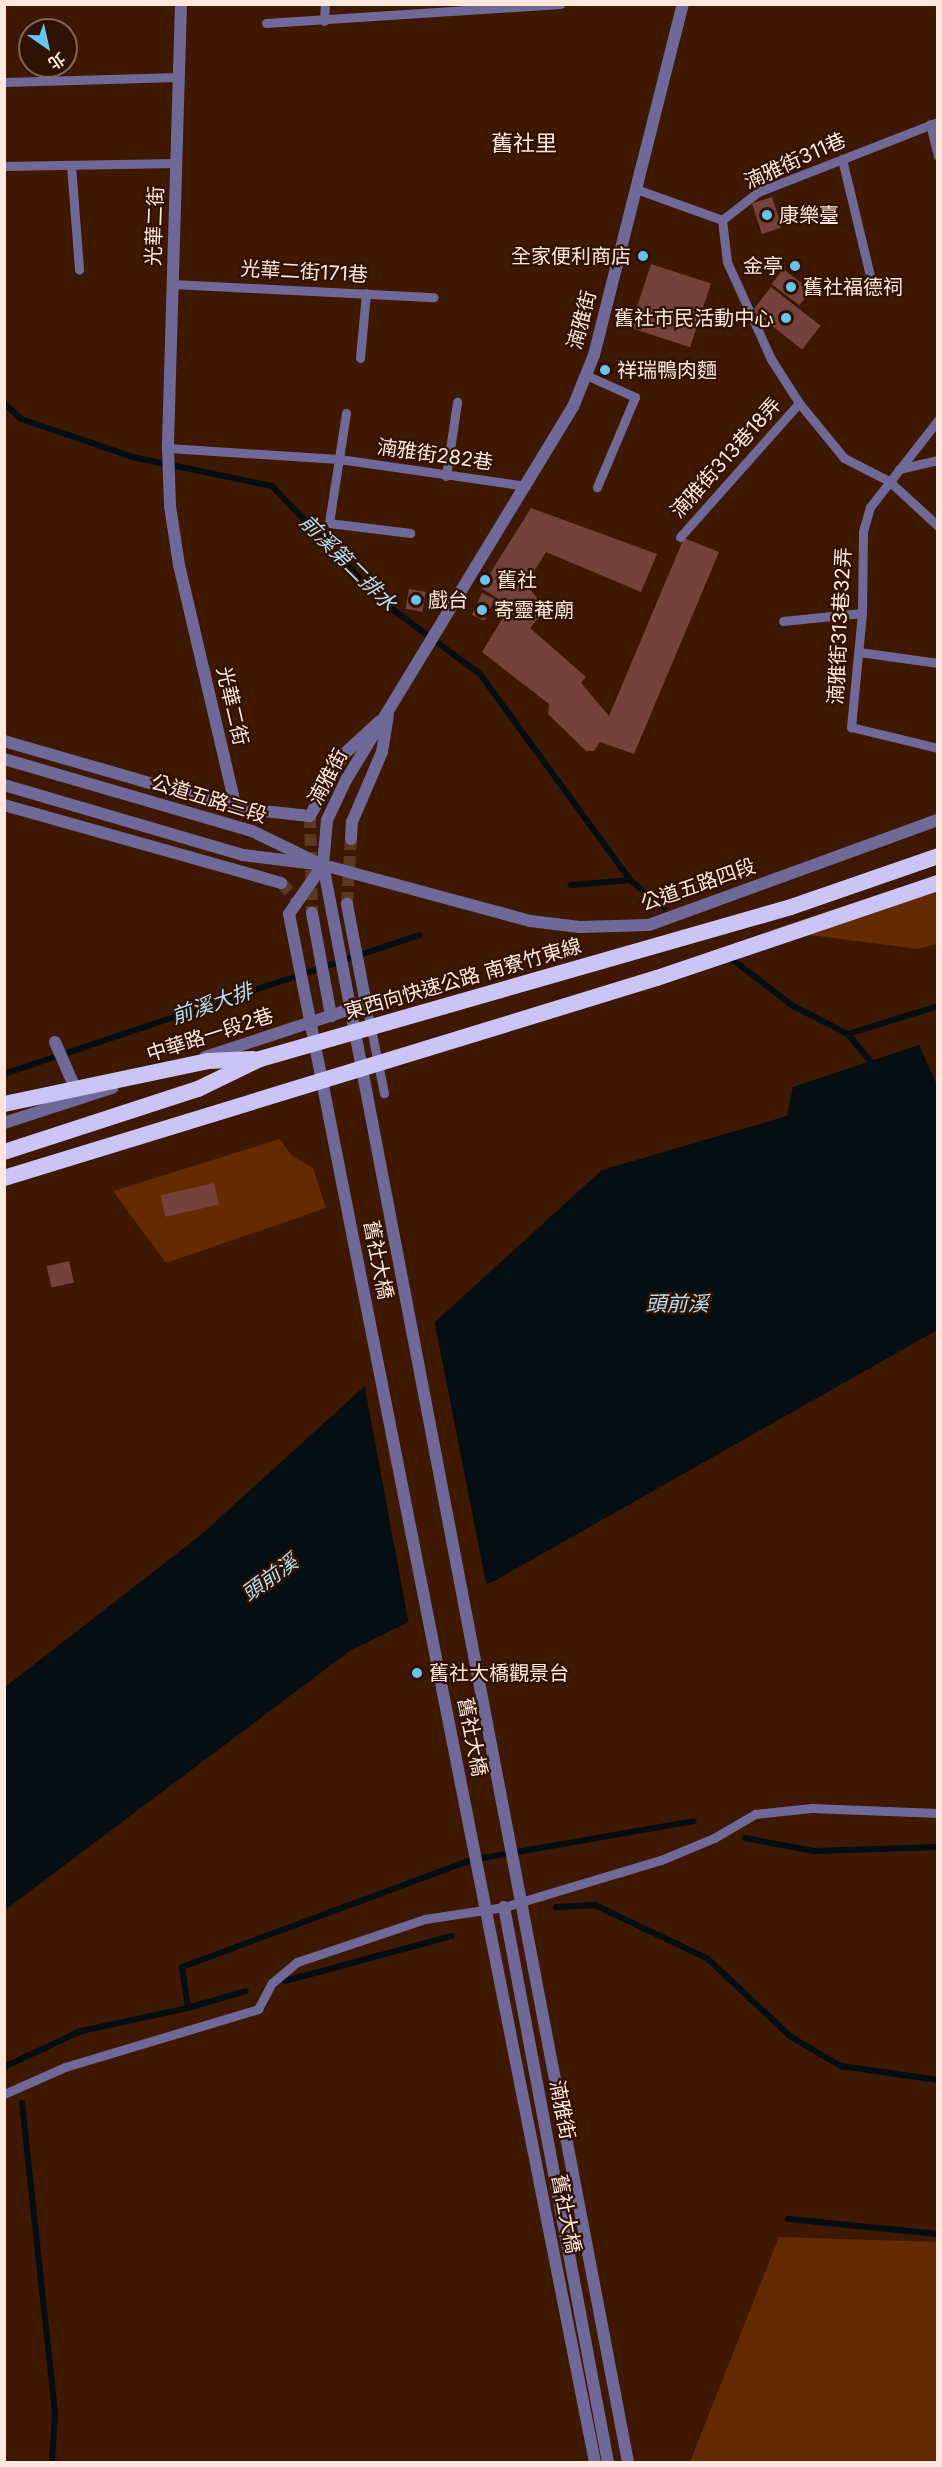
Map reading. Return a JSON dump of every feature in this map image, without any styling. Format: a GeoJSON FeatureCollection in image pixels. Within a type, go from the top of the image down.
{"type":"FeatureCollection","features":[{"type":"Feature","properties":{"kind":"highway","name":"東西向快速公路 南寮竹東線"},"geometry":{"type":"LineString","coordinates":[[4,1152],[198,1089],[260,1059],[791,907],[938,856]]}},
{"type":"Feature","properties":{"kind":"highway"},"geometry":{"type":"LineString","coordinates":[[4,1178],[657,978],[938,883]]}},
{"type":"Feature","properties":{"kind":"highway"},"geometry":{"type":"LineString","coordinates":[[4,1104],[208,1060],[260,1059]]}},
{"type":"Feature","properties":{"kind":"street","name":"光華二街"},"geometry":{"type":"LineString","coordinates":[[181,4],[168,448],[171,506],[179,565],[236,808]]}},
{"type":"Feature","properties":{"kind":"street","name":"湳雅街"},"geometry":{"type":"LineString","coordinates":[[333,913],[323,865],[327,820],[346,780],[422,661],[573,407],[586,375],[683,4]]}},
{"type":"Feature","properties":{"kind":"street","name":"湳雅街"},"geometry":{"type":"LineString","coordinates":[[310,816],[344,755],[388,714]]}},
{"type":"Feature","properties":{"kind":"street","name":"湳雅街"},"geometry":{"type":"LineString","coordinates":[[351,838],[352,822],[382,752],[388,714]]}},
{"type":"Feature","properties":{"kind":"street","name":"公道五路三段"},"geometry":{"type":"LineString","coordinates":[[4,741],[236,808],[310,816]]}},
{"type":"Feature","properties":{"kind":"street","name":"公道五路三段"},"geometry":{"type":"LineString","coordinates":[[4,759],[252,831],[323,865]]}},
{"type":"Feature","properties":{"kind":"street","name":"公道五路三段"},"geometry":{"type":"LineString","coordinates":[[4,785],[243,855],[323,865]]}},
{"type":"Feature","properties":{"kind":"street"},"geometry":{"type":"LineString","coordinates":[[4,805],[281,883]]}},
{"type":"Feature","properties":{"kind":"street","name":"公道五路四段"},"geometry":{"type":"LineString","coordinates":[[323,865],[530,921],[580,927],[649,925],[938,820]]}},
{"type":"Feature","properties":{"kind":"street","name":"湳雅街"},"geometry":{"type":"LineString","coordinates":[[289,914],[323,865]]}},
{"type":"Feature","properties":{"kind":"street"},"geometry":{"type":"LineString","coordinates":[[312,913],[331,1016],[366,1004],[352,942],[347,904]]}},
{"type":"Feature","properties":{"kind":"street","name":"舊社大橋"},"geometry":{"type":"LineString","coordinates":[[333,913],[628,2463]]}},
{"type":"Feature","properties":{"kind":"street","name":"舊社大橋"},"geometry":{"type":"LineString","coordinates":[[289,914],[595,2463]]}},
{"type":"Feature","properties":{"kind":"street","name":"中華路一段2巷"},"geometry":{"type":"LineString","coordinates":[[4,1123],[331,1016]]}},
{"type":"Feature","properties":{"kind":"street"},"geometry":{"type":"LineString","coordinates":[[55,1042],[72,1081]]}},
{"type":"Feature","properties":{"kind":"street","name":"中華路一段2巷"},"geometry":{"type":"LineString","coordinates":[[20,1118],[72,1081],[138,1079]]}},
{"type":"Feature","properties":{"kind":"street","name":"湳雅街"},"geometry":{"type":"LineString","coordinates":[[504,1906],[608,2463]]}},
{"type":"Feature","properties":{"kind":"lane"},"geometry":{"type":"LineString","coordinates":[[324,21],[325,4]]}},
{"type":"Feature","properties":{"kind":"lane"},"geometry":{"type":"LineString","coordinates":[[266,23],[324,21],[464,8],[560,4]]}},
{"type":"Feature","properties":{"kind":"lane"},"geometry":{"type":"LineString","coordinates":[[4,82],[179,77]]}},
{"type":"Feature","properties":{"kind":"lane"},"geometry":{"type":"LineString","coordinates":[[934,123],[938,156]]}},
{"type":"Feature","properties":{"kind":"lane","name":"湳雅街311巷"},"geometry":{"type":"LineString","coordinates":[[722,220],[758,192],[934,123]]}},
{"type":"Feature","properties":{"kind":"lane"},"geometry":{"type":"LineString","coordinates":[[842,159],[872,284]]}},
{"type":"Feature","properties":{"kind":"lane"},"geometry":{"type":"LineString","coordinates":[[4,166],[176,163]]}},
{"type":"Feature","properties":{"kind":"lane"},"geometry":{"type":"LineString","coordinates":[[71,165],[79,270]]}},
{"type":"Feature","properties":{"kind":"lane"},"geometry":{"type":"LineString","coordinates":[[636,189],[722,220],[727,262],[771,359],[799,403],[844,458],[890,482],[938,526]]}},
{"type":"Feature","properties":{"kind":"lane","name":"光華二街171巷"},"geometry":{"type":"LineString","coordinates":[[173,284],[434,297]]}},
{"type":"Feature","properties":{"kind":"lane"},"geometry":{"type":"LineString","coordinates":[[360,358],[366,293]]}},
{"type":"Feature","properties":{"kind":"lane"},"geometry":{"type":"LineString","coordinates":[[586,375],[635,397],[597,487]]}},
{"type":"Feature","properties":{"kind":"lane"},"geometry":{"type":"LineString","coordinates":[[446,476],[457,402]]}},
{"type":"Feature","properties":{"kind":"lane","name":"湳雅街313巷18弄"},"geometry":{"type":"LineString","coordinates":[[680,537],[799,403]]}},
{"type":"Feature","properties":{"kind":"lane"},"geometry":{"type":"LineString","coordinates":[[346,413],[330,523],[410,533]]}},
{"type":"Feature","properties":{"kind":"lane","name":"湳雅街313巷32弄"},"geometry":{"type":"LineString","coordinates":[[938,420],[870,507],[863,532],[862,613],[851,727],[938,748]]}},
{"type":"Feature","properties":{"kind":"lane","name":"湳雅街282巷"},"geometry":{"type":"LineString","coordinates":[[168,448],[339,459],[526,486]]}},
{"type":"Feature","properties":{"kind":"lane"},"geometry":{"type":"LineString","coordinates":[[899,469],[938,460]]}},
{"type":"Feature","properties":{"kind":"lane"},"geometry":{"type":"LineString","coordinates":[[783,621],[862,613]]}},
{"type":"Feature","properties":{"kind":"lane"},"geometry":{"type":"LineString","coordinates":[[859,652],[938,663]]}},
{"type":"Feature","properties":{"kind":"lane"},"geometry":{"type":"LineString","coordinates":[[366,1004],[384,1094]]}},
{"type":"Feature","properties":{"kind":"lane"},"geometry":{"type":"LineString","coordinates":[[4,2094],[65,2067],[258,2009],[272,1983],[297,1962],[425,1919],[504,1906],[661,1860],[714,1838],[755,1814],[812,1808],[938,1813]]}},
{"type":"Feature","properties":{"kind":"shaded area"},"geometry":{"type":"Polygon","coordinates":[[[937,875],[937,944],[918,949],[771,930],[937,875]]]}},
{"type":"Feature","properties":{"kind":"shaded area"},"geometry":{"type":"Polygon","coordinates":[[[280,1139],[292,1156],[313,1168],[326,1208],[166,1263],[113,1191],[280,1139]]]}},
{"type":"Feature","properties":{"kind":"shaded area"},"geometry":{"type":"Polygon","coordinates":[[[779,2237],[937,2242],[937,2462],[690,2462],[779,2237]]]}},
{"type":"Feature","properties":{"kind":"water","name":"頭前溪"},"geometry":{"type":"Polygon","coordinates":[[[919,1045],[937,1085],[937,1330],[496,1580],[351,1650],[5,1910],[5,1687],[202,1534],[602,1170],[787,1116],[793,1087],[919,1045]]]}},
{"type":"Feature","properties":{"kind":"pier"},"geometry":{"type":"Polygon","coordinates":[[[434,1319],[487,1588],[409,1625],[364,1383],[434,1319]]]}},
{"type":"Feature","properties":{"kind":"building","name":"康樂臺"},"geometry":{"type":"Polygon","coordinates":[[[772,197],[782,227],[762,234],[752,203],[772,197]]]}},
{"type":"Feature","properties":{"kind":"building"},"geometry":{"type":"Polygon","coordinates":[[[651,264],[711,283],[690,347],[630,328],[651,264]]]}},
{"type":"Feature","properties":{"kind":"building","name":"舊社福德祠"},"geometry":{"type":"Polygon","coordinates":[[[783,269],[811,290],[800,305],[772,284],[783,269]]]}},
{"type":"Feature","properties":{"kind":"building","name":"舊社市民活動中心"},"geometry":{"type":"Polygon","coordinates":[[[771,287],[821,326],[802,349],[753,311],[771,287]]]}},
{"type":"Feature","properties":{"kind":"building"},"geometry":{"type":"Polygon","coordinates":[[[531,508],[657,554],[641,592],[546,552],[526,584],[546,609],[530,628],[586,677],[581,683],[609,716],[684,538],[719,552],[634,754],[600,742],[594,751],[586,751],[548,714],[549,704],[482,652],[510,606],[481,588],[531,508]]]}},
{"type":"Feature","properties":{"kind":"building","name":"戲台"},"geometry":{"type":"Polygon","coordinates":[[[409,589],[426,592],[422,612],[406,609],[409,589]]]}},
{"type":"Feature","properties":{"kind":"building","name":"寄靈菴廟"},"geometry":{"type":"Polygon","coordinates":[[[482,593],[495,599],[485,621],[472,615],[482,593]]]}},
{"type":"Feature","properties":{"kind":"building"},"geometry":{"type":"Polygon","coordinates":[[[214,1183],[219,1204],[165,1217],[160,1195],[214,1183]]]}},
{"type":"Feature","properties":{"kind":"building"},"geometry":{"type":"Polygon","coordinates":[[[69,1261],[74,1282],[52,1288],[47,1266],[69,1261]]]}},
{"type":"Feature","properties":{"kind":"waterway","name":"前溪第二排水"},"geometry":{"type":"LineString","coordinates":[[4,403],[21,419],[133,457],[272,486],[384,603],[480,674],[630,880],[664,908]]}},
{"type":"Feature","properties":{"kind":"waterway","name":"前溪大排"},"geometry":{"type":"LineString","coordinates":[[571,885],[630,880]]}},
{"type":"Feature","properties":{"kind":"waterway","name":"前溪大排"},"geometry":{"type":"LineString","coordinates":[[4,1074],[419,935]]}},
{"type":"Feature","properties":{"kind":"waterway","name":"前溪大排"},"geometry":{"type":"LineString","coordinates":[[733,960],[793,1006],[848,1034],[938,1006]]}},
{"type":"Feature","properties":{"kind":"waterway"},"geometry":{"type":"LineString","coordinates":[[848,1034],[876,1068]]}},
{"type":"Feature","properties":{"kind":"waterway"},"geometry":{"type":"LineString","coordinates":[[4,2067],[81,2031],[188,2008],[182,1967],[471,1860],[694,1821]]}},
{"type":"Feature","properties":{"kind":"waterway"},"geometry":{"type":"LineString","coordinates":[[745,1838],[814,1851],[938,1847]]}},
{"type":"Feature","properties":{"kind":"waterway"},"geometry":{"type":"LineString","coordinates":[[556,1907],[595,1905],[708,1959],[791,2037],[841,2066],[938,2080]]}},
{"type":"Feature","properties":{"kind":"waterway"},"geometry":{"type":"LineString","coordinates":[[285,1981],[452,1936]]}},
{"type":"Feature","properties":{"kind":"waterway"},"geometry":{"type":"LineString","coordinates":[[188,2008],[246,1991]]}},
{"type":"Feature","properties":{"kind":"waterway"},"geometry":{"type":"LineString","coordinates":[[22,2103],[55,2414],[52,2462]]}},
{"type":"Feature","properties":{"kind":"waterway"},"geometry":{"type":"LineString","coordinates":[[788,2219],[938,2234]]}},
{"type":"Feature","properties":{"kind":"tunnel"},"geometry":{"type":"LineString","coordinates":[[310,816],[312,913]]}},
{"type":"Feature","properties":{"kind":"tunnel"},"geometry":{"type":"LineString","coordinates":[[347,904],[351,839]]}},
{"type":"Feature","properties":{"kind":"tunnel"},"geometry":{"type":"LineString","coordinates":[[281,883],[304,906]]}},
{"type":"Feature","properties":{"kind":"place","name":"康樂臺"},"geometry":{"type":"Point","coordinates":[767,215]}},
{"type":"Feature","properties":{"kind":"place","name":"全家便利商店"},"geometry":{"type":"Point","coordinates":[643,256]}},
{"type":"Feature","properties":{"kind":"place","name":"金亭"},"geometry":{"type":"Point","coordinates":[795,266]}},
{"type":"Feature","properties":{"kind":"place","name":"舊社福德祠"},"geometry":{"type":"Point","coordinates":[791,287]}},
{"type":"Feature","properties":{"kind":"place","name":"舊社市民活動中心"},"geometry":{"type":"Point","coordinates":[786,318]}},
{"type":"Feature","properties":{"kind":"place","name":"祥瑞鴨肉麵"},"geometry":{"type":"Point","coordinates":[605,370]}},
{"type":"Feature","properties":{"kind":"place","name":"舊社"},"geometry":{"type":"Point","coordinates":[485,580]}},
{"type":"Feature","properties":{"kind":"place","name":"戲台"},"geometry":{"type":"Point","coordinates":[416,600]}},
{"type":"Feature","properties":{"kind":"place","name":"寄靈菴廟"},"geometry":{"type":"Point","coordinates":[482,610]}},
{"type":"Feature","properties":{"kind":"place","name":"舊社大橋觀景台"},"geometry":{"type":"Point","coordinates":[417,1673]}},
{"type":"Feature","properties":{"kind":"district","name":"舊社里"},"geometry":{"type":"Point","coordinates":[524,144]}}]}
